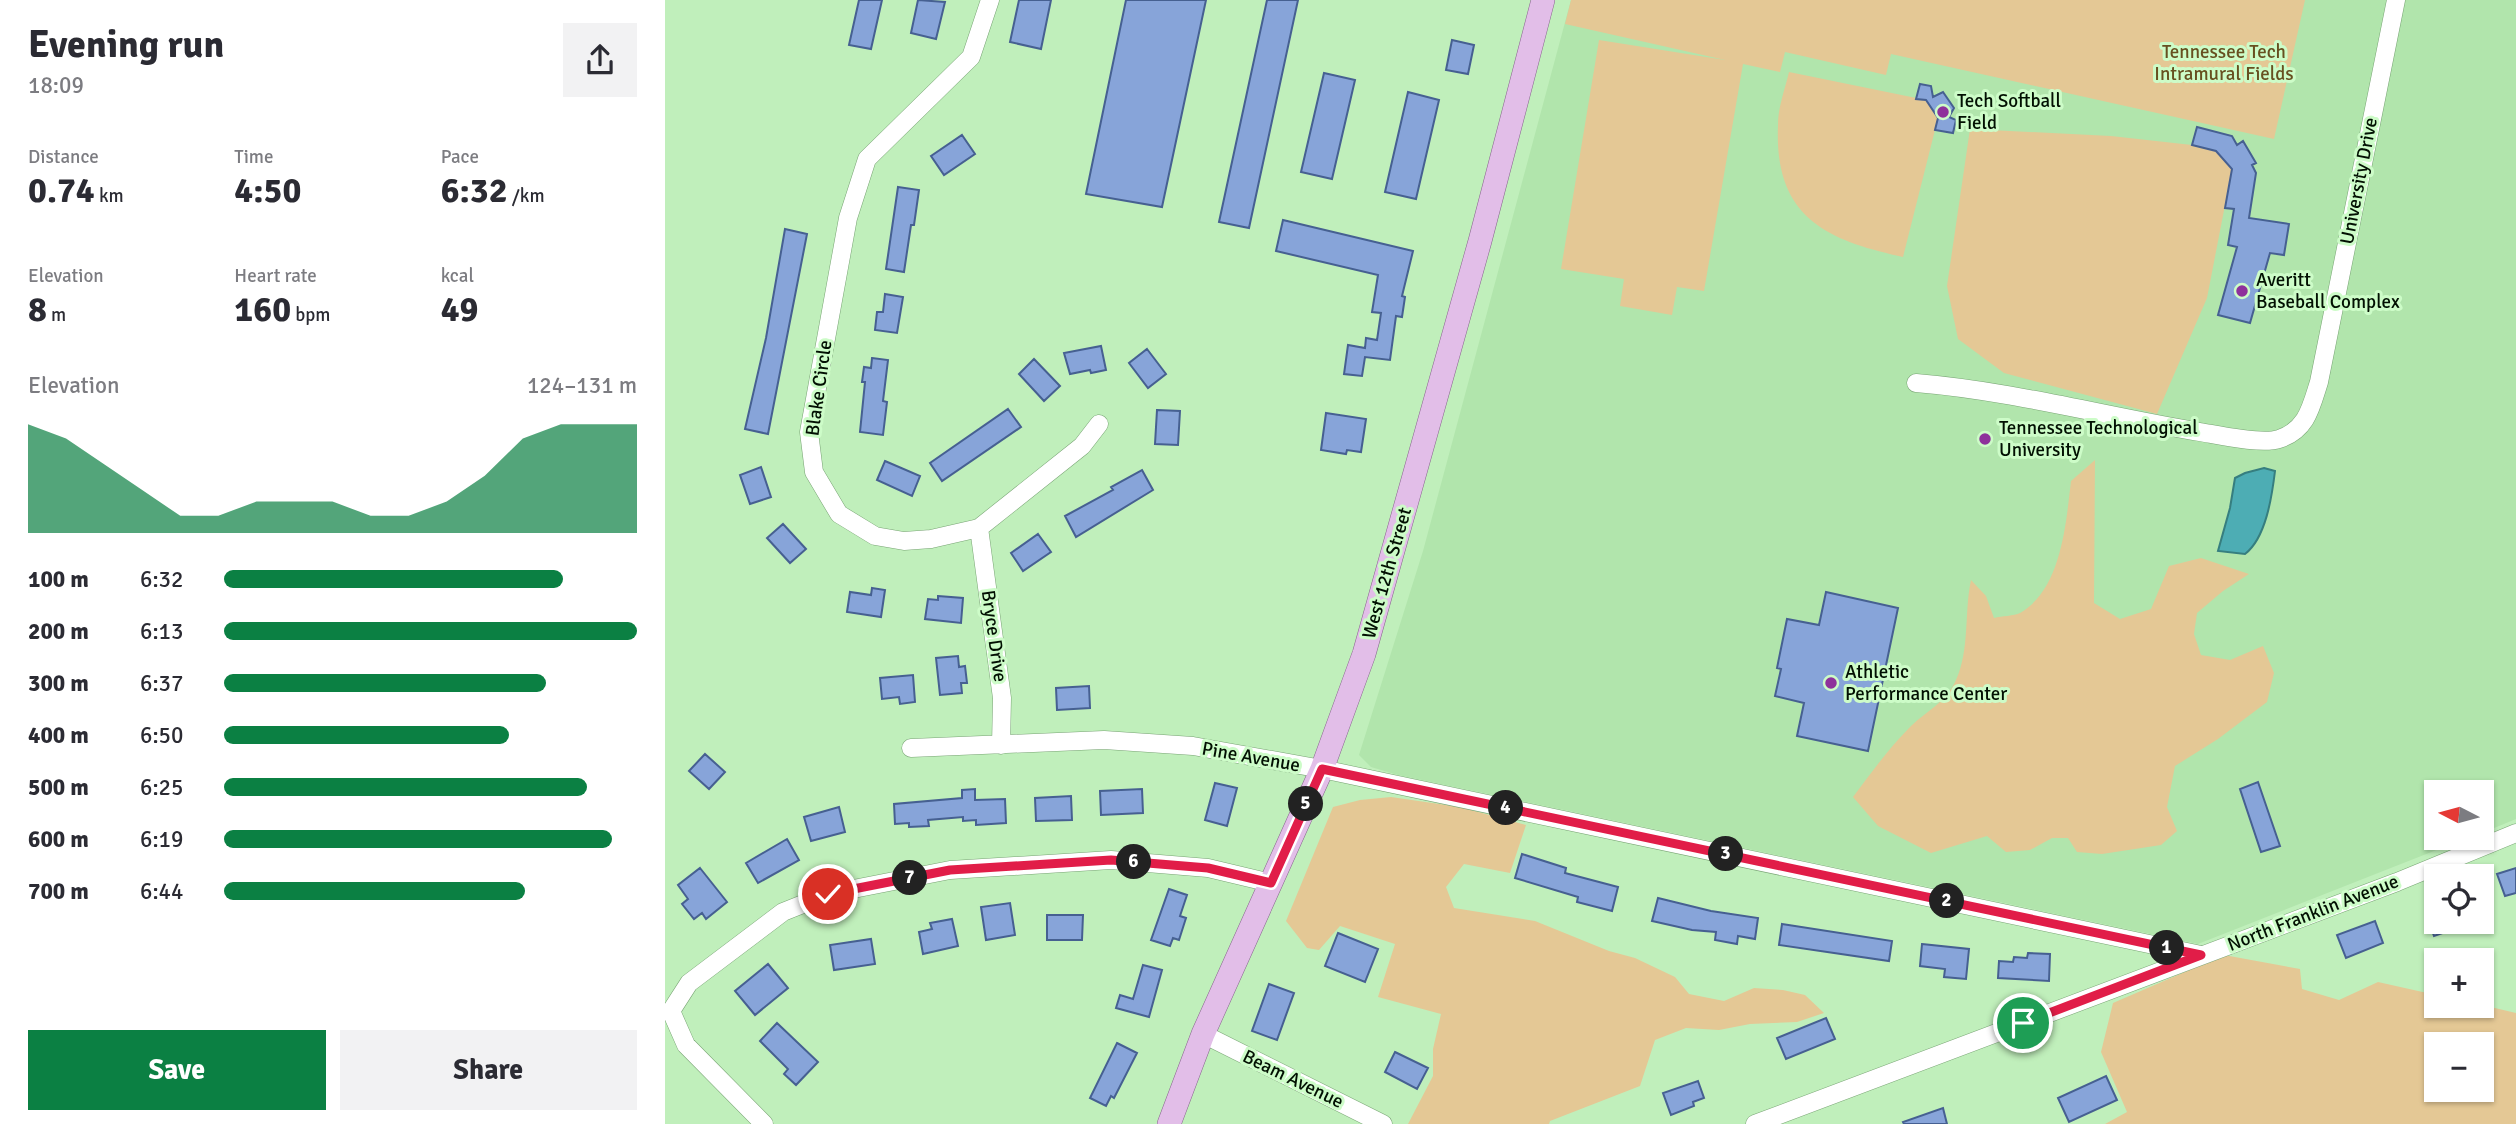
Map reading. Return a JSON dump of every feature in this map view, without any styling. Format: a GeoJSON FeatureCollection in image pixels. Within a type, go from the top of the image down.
{"type":"FeatureCollection","features":[{"type":"Feature","properties":{"kind":"main road","name":"West 12th Street"},"geometry":{"type":"LineString","coordinates":[[1168,1124],[1203,1034],[1322,769],[1364,654],[1480,241],[1543,0]]}},
{"type":"Feature","properties":{"kind":"street","name":"Blake Circle"},"geometry":{"type":"LineString","coordinates":[[990,0],[971,57],[867,159],[848,218],[809,432],[814,472],[839,514],[875,536],[904,541],[931,539],[979,528],[1082,446],[1099,424]]}},
{"type":"Feature","properties":{"kind":"street","name":"University Drive"},"geometry":{"type":"LineString","coordinates":[[1916,383],[1969,387],[2148,423],[2240,438],[2276,440],[2296,432],[2309,415],[2319,382],[2396,0]]}},
{"type":"Feature","properties":{"kind":"street","name":"Bryce Drive"},"geometry":{"type":"LineString","coordinates":[[979,528],[1002,698],[1001,745]]}},
{"type":"Feature","properties":{"kind":"street","name":"Pine Avenue"},"geometry":{"type":"LineString","coordinates":[[911,748],[1104,740],[1180,745],[1322,769],[2201,955]]}},
{"type":"Feature","properties":{"kind":"street","name":"North Franklin Avenue"},"geometry":{"type":"LineString","coordinates":[[1755,1124],[2397,882],[2516,833]]}},
{"type":"Feature","properties":{"kind":"street"},"geometry":{"type":"LineString","coordinates":[[764,1124],[686,1045],[671,1011],[689,983],[783,912],[828,894],[950,870],[1111,860],[1208,868],[1271,883]]}},
{"type":"Feature","properties":{"kind":"street","name":"Beam Avenue"},"geometry":{"type":"LineString","coordinates":[[1203,1034],[1383,1124]]}},
{"type":"Feature","properties":{"kind":"shaded area","name":"Tennessee Technological University"},"geometry":{"type":"Polygon","coordinates":[[[1571,0],[2516,0],[2516,819],[2494,828],[2494,780],[2424,780],[2424,850],[2437,850],[2198,944],[1398,775],[1371,767],[1359,755],[1423,551],[1571,0]]]}},
{"type":"Feature","properties":{"kind":"green space","name":"Tennessee Tech Intramural Fields"},"geometry":{"type":"Polygon","coordinates":[[[1571,0],[2305,0],[2274,139],[1891,54],[1886,75],[1785,52],[1780,72],[1743,64],[1704,291],[1677,287],[1672,315],[1620,306],[1624,279],[1561,269],[1599,40],[1725,60],[1565,24],[1571,0]]]}},
{"type":"Feature","properties":{"kind":"green space","name":"Tech Softball Field"},"geometry":{"type":"Polygon","coordinates":[[[1789,72],[1926,100],[1938,118],[1903,257],[1850,242],[1828,232],[1809,219],[1795,202],[1785,182],[1779,156],[1778,118],[1789,72]]]}},
{"type":"Feature","properties":{"kind":"green space","name":"Averitt Baseball Complex"},"geometry":{"type":"Polygon","coordinates":[[[1970,129],[2111,136],[2192,145],[2216,151],[2232,169],[2207,298],[2157,414],[2004,373],[1958,339],[1947,286],[1970,129]]]}},
{"type":"Feature","properties":{"kind":"green space"},"geometry":{"type":"Polygon","coordinates":[[[2095,460],[2094,603],[2120,619],[2151,609],[2169,566],[2201,558],[2249,574],[2197,613],[2194,634],[2201,655],[2230,660],[2263,646],[2274,673],[2267,702],[2218,739],[2175,766],[2167,807],[2177,831],[2161,845],[2102,854],[2077,852],[2068,838],[2052,838],[2030,850],[2006,852],[1987,836],[1931,853],[1878,826],[1853,797],[1903,734],[1942,700],[1956,680],[1965,643],[1971,580],[1986,596],[1994,618],[2020,613],[2034,602],[2045,588],[2064,534],[2071,481],[2095,460]]]}},
{"type":"Feature","properties":{"kind":"green space"},"geometry":{"type":"Polygon","coordinates":[[[1391,797],[1460,807],[1526,825],[1510,873],[1464,864],[1446,887],[1454,908],[1535,921],[1609,951],[1635,958],[1675,977],[1689,994],[1724,1001],[1754,988],[1783,990],[1805,995],[1824,1013],[1797,1022],[1750,1024],[1719,1030],[1686,1028],[1655,1040],[1640,1086],[1550,1121],[1549,1124],[1408,1124],[1433,1076],[1433,1049],[1441,1014],[1378,997],[1395,944],[1340,926],[1319,950],[1307,948],[1286,921],[1333,807],[1360,800],[1391,797]]]}},
{"type":"Feature","properties":{"kind":"green space"},"geometry":{"type":"Polygon","coordinates":[[[2224,955],[2300,969],[2302,989],[2339,1000],[2378,982],[2424,992],[2424,1018],[2494,1018],[2494,1008],[2516,1013],[2516,1124],[2105,1124],[2127,1112],[2101,1052],[2113,1003],[2224,955]]]}},
{"type":"Feature","properties":{"kind":"water"},"geometry":{"type":"Polygon","coordinates":[[[2264,468],[2275,471],[2267,516],[2258,538],[2245,554],[2218,551],[2235,478],[2264,468]]]}},
{"type":"Feature","properties":{"kind":"building"},"geometry":{"type":"Polygon","coordinates":[[[859,0],[882,0],[871,49],[849,45],[859,0]]]}},
{"type":"Feature","properties":{"kind":"building"},"geometry":{"type":"Polygon","coordinates":[[[918,0],[945,2],[936,39],[911,33],[918,0]]]}},
{"type":"Feature","properties":{"kind":"building"},"geometry":{"type":"Polygon","coordinates":[[[1019,0],[1051,0],[1041,49],[1010,42],[1019,0]]]}},
{"type":"Feature","properties":{"kind":"building"},"geometry":{"type":"Polygon","coordinates":[[[1126,0],[1206,0],[1162,207],[1086,194],[1126,0]]]}},
{"type":"Feature","properties":{"kind":"building"},"geometry":{"type":"Polygon","coordinates":[[[1267,0],[1298,0],[1249,228],[1219,222],[1267,0]]]}},
{"type":"Feature","properties":{"kind":"building"},"geometry":{"type":"Polygon","coordinates":[[[1452,40],[1474,45],[1468,74],[1446,70],[1452,40]]]}},
{"type":"Feature","properties":{"kind":"building"},"geometry":{"type":"Polygon","coordinates":[[[1324,73],[1355,80],[1332,179],[1301,172],[1324,73]]]}},
{"type":"Feature","properties":{"kind":"building","name":"Tech Softball Field"},"geometry":{"type":"Polygon","coordinates":[[[1920,84],[1931,86],[1933,97],[1943,92],[1954,108],[1949,117],[1956,120],[1953,133],[1935,130],[1938,118],[1926,100],[1916,99],[1920,84]]]}},
{"type":"Feature","properties":{"kind":"building"},"geometry":{"type":"Polygon","coordinates":[[[1408,92],[1439,100],[1416,199],[1385,192],[1408,92]]]}},
{"type":"Feature","properties":{"kind":"building"},"geometry":{"type":"Polygon","coordinates":[[[2197,127],[2232,136],[2237,145],[2243,141],[2256,163],[2252,165],[2256,173],[2249,218],[2289,224],[2284,255],[2270,253],[2250,323],[2218,315],[2237,247],[2228,245],[2234,209],[2225,208],[2232,169],[2216,151],[2192,145],[2197,127]]]}},
{"type":"Feature","properties":{"kind":"building"},"geometry":{"type":"Polygon","coordinates":[[[962,135],[975,154],[944,175],[931,156],[962,135]]]}},
{"type":"Feature","properties":{"kind":"building"},"geometry":{"type":"Polygon","coordinates":[[[898,187],[919,190],[904,272],[886,269],[898,187]]]}},
{"type":"Feature","properties":{"kind":"building"},"geometry":{"type":"Polygon","coordinates":[[[1283,220],[1413,251],[1402,296],[1405,297],[1402,317],[1396,316],[1390,360],[1365,357],[1362,376],[1344,374],[1348,345],[1365,348],[1366,338],[1377,340],[1381,313],[1372,312],[1378,275],[1276,251],[1283,220]]]}},
{"type":"Feature","properties":{"kind":"building"},"geometry":{"type":"Polygon","coordinates":[[[785,229],[807,234],[768,434],[745,429],[766,338],[785,229]]]}},
{"type":"Feature","properties":{"kind":"building"},"geometry":{"type":"Polygon","coordinates":[[[885,294],[903,297],[897,333],[875,330],[877,312],[883,312],[885,294]]]}},
{"type":"Feature","properties":{"kind":"building"},"geometry":{"type":"Polygon","coordinates":[[[1101,346],[1106,370],[1070,374],[1064,353],[1101,346]]]}},
{"type":"Feature","properties":{"kind":"building"},"geometry":{"type":"Polygon","coordinates":[[[1147,349],[1166,374],[1148,388],[1129,363],[1147,349]]]}},
{"type":"Feature","properties":{"kind":"building"},"geometry":{"type":"Polygon","coordinates":[[[872,358],[888,360],[883,401],[887,402],[883,435],[860,432],[864,367],[871,368],[872,358]]]}},
{"type":"Feature","properties":{"kind":"building"},"geometry":{"type":"Polygon","coordinates":[[[1034,359],[1060,386],[1044,401],[1019,374],[1034,359]]]}},
{"type":"Feature","properties":{"kind":"building"},"geometry":{"type":"Polygon","coordinates":[[[1008,409],[1021,427],[942,481],[930,463],[1008,409]]]}},
{"type":"Feature","properties":{"kind":"building"},"geometry":{"type":"Polygon","coordinates":[[[1157,410],[1180,411],[1178,445],[1155,444],[1157,410]]]}},
{"type":"Feature","properties":{"kind":"building"},"geometry":{"type":"Polygon","coordinates":[[[1326,413],[1366,419],[1361,452],[1347,450],[1346,454],[1321,450],[1326,413]]]}},
{"type":"Feature","properties":{"kind":"building"},"geometry":{"type":"Polygon","coordinates":[[[885,461],[920,476],[912,496],[877,480],[885,461]]]}},
{"type":"Feature","properties":{"kind":"building"},"geometry":{"type":"Polygon","coordinates":[[[761,467],[771,497],[750,504],[740,475],[761,467]]]}},
{"type":"Feature","properties":{"kind":"building"},"geometry":{"type":"Polygon","coordinates":[[[1142,470],[1153,490],[1076,537],[1065,516],[1113,490],[1111,487],[1142,470]]]}},
{"type":"Feature","properties":{"kind":"building"},"geometry":{"type":"Polygon","coordinates":[[[783,524],[806,549],[790,563],[767,538],[783,524]]]}},
{"type":"Feature","properties":{"kind":"building"},"geometry":{"type":"Polygon","coordinates":[[[1038,534],[1051,552],[1023,571],[1011,553],[1038,534]]]}},
{"type":"Feature","properties":{"kind":"building"},"geometry":{"type":"Polygon","coordinates":[[[872,588],[885,590],[881,617],[847,612],[850,592],[871,595],[872,588]]]}},
{"type":"Feature","properties":{"kind":"building","name":"Athletic Performance Center"},"geometry":{"type":"Polygon","coordinates":[[[1826,592],[1898,608],[1868,751],[1797,736],[1804,703],[1775,696],[1781,669],[1777,668],[1787,619],[1819,625],[1826,592]]]}},
{"type":"Feature","properties":{"kind":"building"},"geometry":{"type":"Polygon","coordinates":[[[938,596],[963,598],[961,623],[925,619],[928,599],[938,600],[938,596]]]}},
{"type":"Feature","properties":{"kind":"building"},"geometry":{"type":"Polygon","coordinates":[[[958,656],[959,667],[965,666],[967,683],[961,683],[962,693],[940,695],[936,658],[958,656]]]}},
{"type":"Feature","properties":{"kind":"building"},"geometry":{"type":"Polygon","coordinates":[[[913,675],[915,702],[900,704],[899,697],[882,699],[880,678],[913,675]]]}},
{"type":"Feature","properties":{"kind":"building"},"geometry":{"type":"Polygon","coordinates":[[[1089,686],[1090,708],[1057,710],[1056,688],[1089,686]]]}},
{"type":"Feature","properties":{"kind":"building"},"geometry":{"type":"Polygon","coordinates":[[[705,754],[725,772],[709,789],[689,771],[705,754]]]}},
{"type":"Feature","properties":{"kind":"building"},"geometry":{"type":"Polygon","coordinates":[[[2258,782],[2280,846],[2261,852],[2240,789],[2258,782]]]}},
{"type":"Feature","properties":{"kind":"building"},"geometry":{"type":"Polygon","coordinates":[[[1215,783],[1237,788],[1227,826],[1205,820],[1215,783]]]}},
{"type":"Feature","properties":{"kind":"building"},"geometry":{"type":"Polygon","coordinates":[[[975,789],[975,800],[1005,799],[1006,823],[976,825],[976,820],[963,821],[963,817],[928,820],[929,826],[909,827],[909,823],[895,824],[894,804],[962,798],[962,790],[975,789]]]}},
{"type":"Feature","properties":{"kind":"building"},"geometry":{"type":"Polygon","coordinates":[[[1142,789],[1143,813],[1101,815],[1100,791],[1142,789]]]}},
{"type":"Feature","properties":{"kind":"building"},"geometry":{"type":"Polygon","coordinates":[[[1071,796],[1072,820],[1036,821],[1035,798],[1071,796]]]}},
{"type":"Feature","properties":{"kind":"building"},"geometry":{"type":"Polygon","coordinates":[[[839,807],[845,832],[811,841],[804,817],[839,807]]]}},
{"type":"Feature","properties":{"kind":"building"},"geometry":{"type":"Polygon","coordinates":[[[787,839],[799,860],[758,883],[746,863],[787,839]]]}},
{"type":"Feature","properties":{"kind":"building"},"geometry":{"type":"Polygon","coordinates":[[[1522,854],[1566,868],[1565,873],[1618,887],[1612,911],[1577,902],[1578,897],[1515,878],[1522,854]]]}},
{"type":"Feature","properties":{"kind":"building"},"geometry":{"type":"Polygon","coordinates":[[[700,868],[727,902],[706,919],[702,913],[694,919],[682,904],[688,899],[678,885],[700,868]]]}},
{"type":"Feature","properties":{"kind":"building"},"geometry":{"type":"Polygon","coordinates":[[[2516,868],[2516,893],[2505,896],[2497,874],[2516,868]]]}},
{"type":"Feature","properties":{"kind":"building"},"geometry":{"type":"Polygon","coordinates":[[[1169,889],[1187,895],[1180,916],[1186,918],[1179,940],[1173,938],[1170,946],[1151,940],[1169,889]]]}},
{"type":"Feature","properties":{"kind":"building"},"geometry":{"type":"Polygon","coordinates":[[[1658,898],[1711,911],[1758,918],[1755,939],[1738,936],[1737,944],[1715,940],[1716,932],[1652,921],[1658,898]]]}},
{"type":"Feature","properties":{"kind":"building"},"geometry":{"type":"Polygon","coordinates":[[[1010,903],[1015,935],[986,940],[981,907],[1010,903]]]}},
{"type":"Feature","properties":{"kind":"building"},"geometry":{"type":"Polygon","coordinates":[[[1047,915],[1083,915],[1082,940],[1047,940],[1047,915]]]}},
{"type":"Feature","properties":{"kind":"building"},"geometry":{"type":"Polygon","coordinates":[[[952,919],[958,946],[923,954],[919,932],[932,929],[930,923],[952,919]]]}},
{"type":"Feature","properties":{"kind":"building"},"geometry":{"type":"Polygon","coordinates":[[[2375,921],[2383,943],[2346,958],[2337,935],[2375,921]]]}},
{"type":"Feature","properties":{"kind":"building"},"geometry":{"type":"Polygon","coordinates":[[[1782,924],[1892,941],[1889,961],[1779,945],[1782,924]]]}},
{"type":"Feature","properties":{"kind":"building"},"geometry":{"type":"Polygon","coordinates":[[[1338,933],[1378,949],[1365,982],[1325,966],[1338,933]]]}},
{"type":"Feature","properties":{"kind":"building"},"geometry":{"type":"Polygon","coordinates":[[[871,939],[875,964],[834,970],[830,945],[871,939]]]}},
{"type":"Feature","properties":{"kind":"building"},"geometry":{"type":"Polygon","coordinates":[[[1922,944],[1969,949],[1966,979],[1944,977],[1945,969],[1920,966],[1922,944]]]}},
{"type":"Feature","properties":{"kind":"building"},"geometry":{"type":"Polygon","coordinates":[[[2028,953],[2050,954],[2049,981],[1998,978],[1999,961],[2013,962],[2014,957],[2027,958],[2028,953]]]}},
{"type":"Feature","properties":{"kind":"building"},"geometry":{"type":"Polygon","coordinates":[[[768,964],[788,988],[755,1015],[735,991],[768,964]]]}},
{"type":"Feature","properties":{"kind":"building"},"geometry":{"type":"Polygon","coordinates":[[[1143,965],[1162,970],[1149,1017],[1116,1008],[1120,995],[1133,999],[1143,965]]]}},
{"type":"Feature","properties":{"kind":"building"},"geometry":{"type":"Polygon","coordinates":[[[1269,984],[1294,993],[1277,1040],[1252,1031],[1269,984]]]}},
{"type":"Feature","properties":{"kind":"building"},"geometry":{"type":"Polygon","coordinates":[[[1826,1018],[1835,1039],[1786,1059],[1777,1038],[1826,1018]]]}},
{"type":"Feature","properties":{"kind":"building"},"geometry":{"type":"Polygon","coordinates":[[[777,1023],[818,1062],[796,1085],[784,1074],[788,1069],[760,1041],[777,1023]]]}},
{"type":"Feature","properties":{"kind":"building"},"geometry":{"type":"Polygon","coordinates":[[[1117,1043],[1137,1053],[1114,1098],[1111,1096],[1106,1106],[1090,1098],[1117,1043]]]}},
{"type":"Feature","properties":{"kind":"building"},"geometry":{"type":"Polygon","coordinates":[[[1395,1052],[1428,1068],[1417,1089],[1385,1072],[1395,1052]]]}},
{"type":"Feature","properties":{"kind":"building"},"geometry":{"type":"Polygon","coordinates":[[[2106,1076],[2117,1100],[2069,1122],[2058,1098],[2106,1076]]]}},
{"type":"Feature","properties":{"kind":"building"},"geometry":{"type":"Polygon","coordinates":[[[1698,1081],[1704,1098],[1693,1102],[1694,1106],[1671,1115],[1663,1093],[1698,1081]]]}},
{"type":"Feature","properties":{"kind":"building"},"geometry":{"type":"Polygon","coordinates":[[[1943,1108],[1947,1124],[1903,1122],[1943,1108]]]}},
{"type":"Feature","properties":{"kind":"place","name":"Tech Softball Field"},"geometry":{"type":"Point","coordinates":[1943,112]}},
{"type":"Feature","properties":{"kind":"place","name":"Averitt Baseball Complex"},"geometry":{"type":"Point","coordinates":[2242,291]}},
{"type":"Feature","properties":{"kind":"place","name":"Tennessee Technological University"},"geometry":{"type":"Point","coordinates":[1985,439]}},
{"type":"Feature","properties":{"kind":"place","name":"Athletic Performance Center"},"geometry":{"type":"Point","coordinates":[1831,683]}},
{"type":"Feature","properties":{"kind":"route"},"geometry":{"type":"LineString","coordinates":[[828,894],[950,870],[1111,860],[1208,868],[1271,883],[1322,769],[2201,955],[2023,1023]]}}]}
